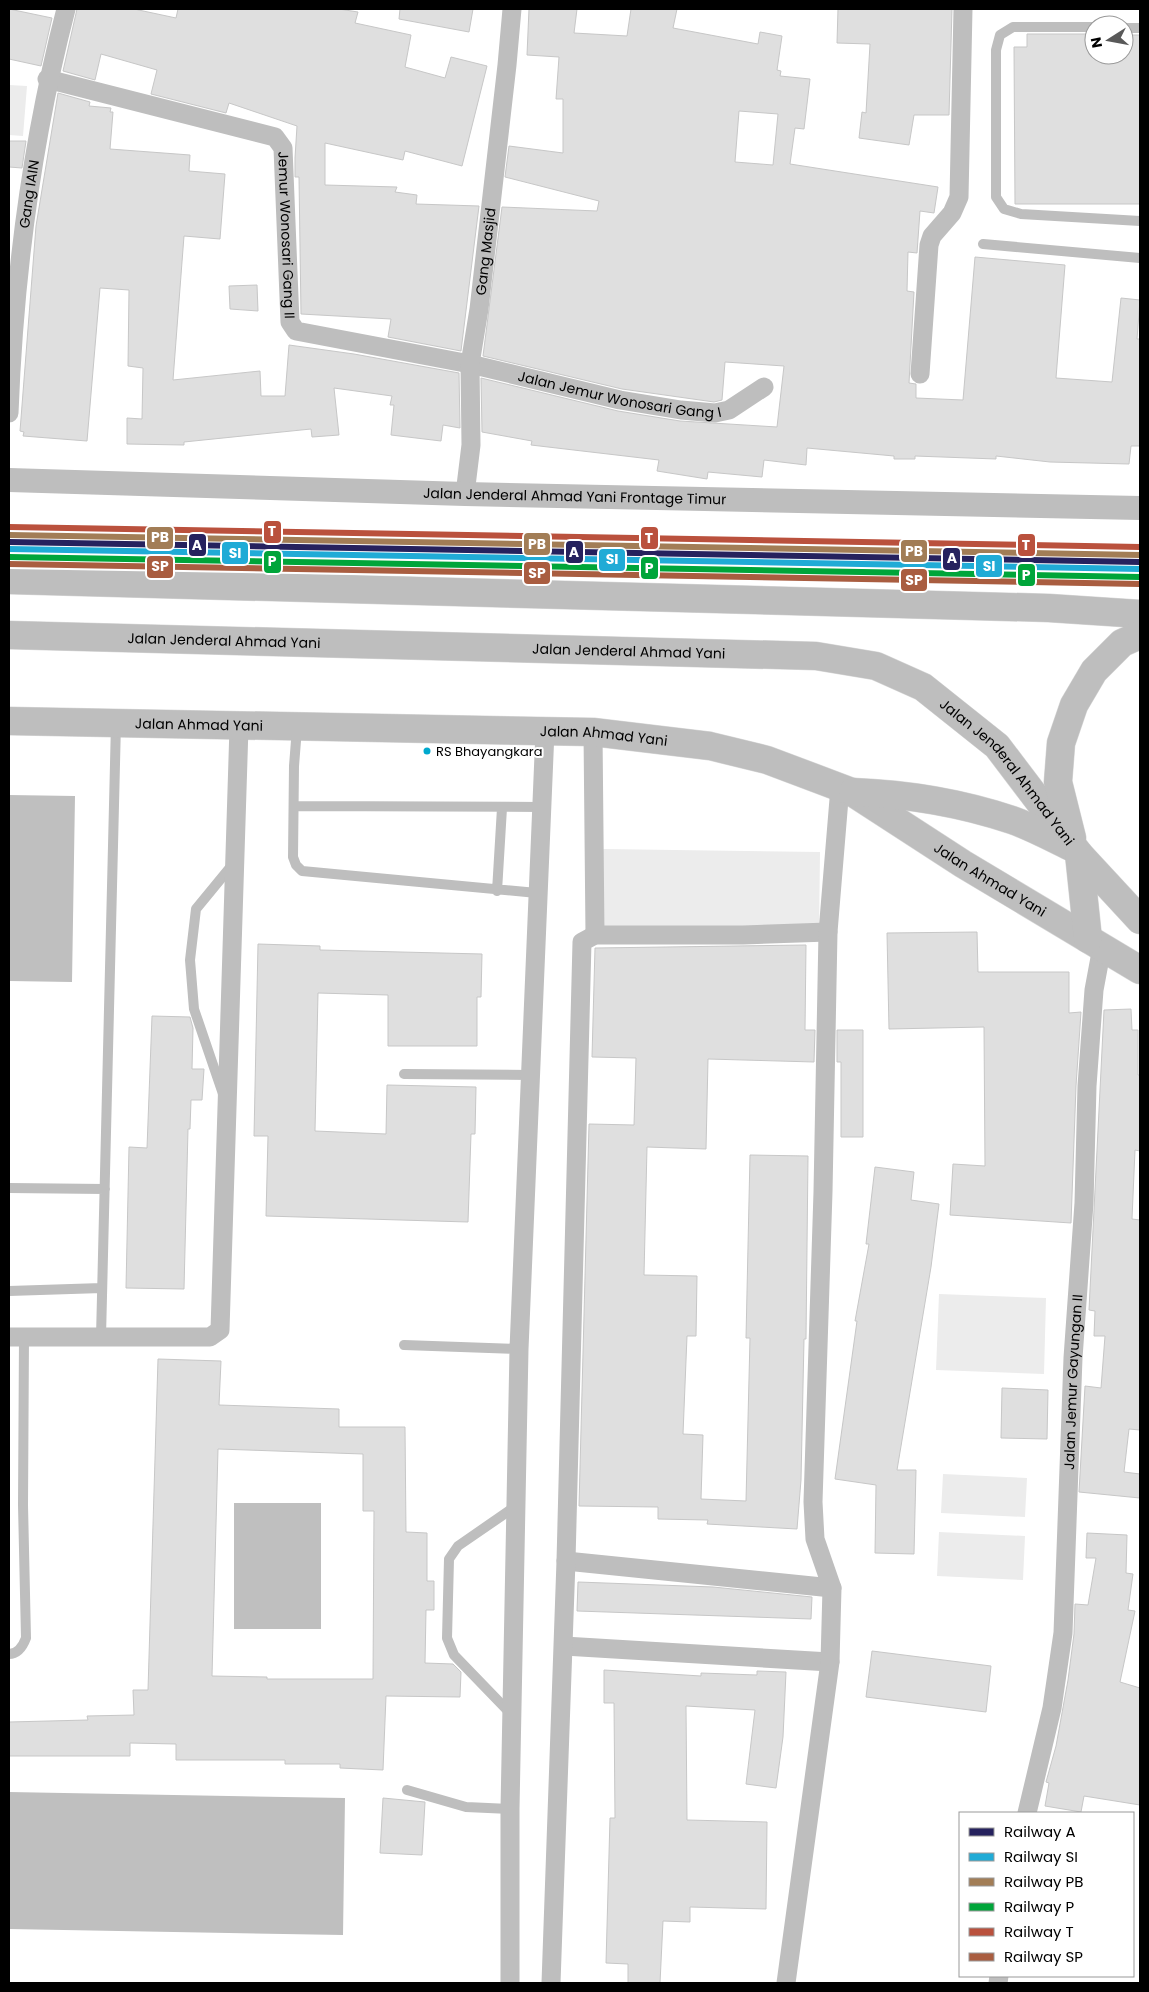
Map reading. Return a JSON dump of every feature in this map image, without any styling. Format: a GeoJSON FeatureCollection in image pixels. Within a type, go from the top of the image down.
{"type":"FeatureCollection","features":[{"type":"Feature","properties":{"kind":"highway"},"geometry":{"type":"LineString","coordinates":[[9,580],[1029,608],[1140,614]]}},
{"type":"Feature","properties":{"kind":"highway","name":"Jalan Jenderal Ahmad Yani"},"geometry":{"type":"LineString","coordinates":[[9,635],[816,656],[876,666],[923,687],[996,746],[1077,851],[1140,920]]}},
{"type":"Feature","properties":{"kind":"highway"},"geometry":{"type":"LineString","coordinates":[[1095,943],[1077,851],[1058,782],[1061,743],[1074,705],[1094,671],[1122,643],[1140,635]]}},
{"type":"Feature","properties":{"kind":"highway","name":"Jalan Ahmad Yani"},"geometry":{"type":"LineString","coordinates":[[9,720],[593,732],[710,746],[767,760],[846,790],[963,864],[1140,970]]}},
{"type":"Feature","properties":{"kind":"highway"},"geometry":{"type":"LineString","coordinates":[[846,790],[901,794],[989,813],[1014,820],[1077,851]]}},
{"type":"Feature","properties":{"kind":"street","name":"Gang IAIN"},"geometry":{"type":"LineString","coordinates":[[9,413],[11,358],[21,252],[47,80],[66,9]]}},
{"type":"Feature","properties":{"kind":"street","name":"Gang Masjid"},"geometry":{"type":"LineString","coordinates":[[465,494],[471,444],[470,364],[479,309],[512,9]]}},
{"type":"Feature","properties":{"kind":"street"},"geometry":{"type":"LineString","coordinates":[[920,374],[929,245],[932,236],[952,213],[959,196],[963,9]]}},
{"type":"Feature","properties":{"kind":"street","name":"Jemur Wonosari Gang II"},"geometry":{"type":"LineString","coordinates":[[47,80],[275,137],[279,140],[282,148],[290,322],[292,328],[296,331],[470,364]]}},
{"type":"Feature","properties":{"kind":"street","name":"Jalan Jemur Wonosari Gang I"},"geometry":{"type":"LineString","coordinates":[[470,364],[620,400],[681,410],[714,413],[729,410],[764,387]]}},
{"type":"Feature","properties":{"kind":"street","name":"Jalan Jenderal Ahmad Yani Frontage Timur"},"geometry":{"type":"LineString","coordinates":[[9,480],[465,494],[1140,508]]}},
{"type":"Feature","properties":{"kind":"street"},"geometry":{"type":"LineString","coordinates":[[16,1337],[210,1337],[220,1330],[233,863],[239,726]]}},
{"type":"Feature","properties":{"kind":"street"},"geometry":{"type":"LineString","coordinates":[[510,1983],[510,1809],[519,1349],[531,1075],[536,893],[545,731]]}},
{"type":"Feature","properties":{"kind":"street"},"geometry":{"type":"LineString","coordinates":[[593,732],[595,934]]}},
{"type":"Feature","properties":{"kind":"street"},"geometry":{"type":"LineString","coordinates":[[786,1983],[830,1662],[832,1588],[815,1539],[812,1502],[823,1192],[828,932],[846,790]]}},
{"type":"Feature","properties":{"kind":"street"},"geometry":{"type":"LineString","coordinates":[[551,1983],[564,1646],[582,942],[595,934],[743,935],[828,932]]}},
{"type":"Feature","properties":{"kind":"street","name":"Jalan Jemur Gayungan II"},"geometry":{"type":"LineString","coordinates":[[1027,1812],[1052,1708],[1063,1633],[1072,1358],[1084,1203],[1087,1086],[1094,990],[1095,943]]}},
{"type":"Feature","properties":{"kind":"street"},"geometry":{"type":"LineString","coordinates":[[566,1561],[832,1588]]}},
{"type":"Feature","properties":{"kind":"street"},"geometry":{"type":"LineString","coordinates":[[564,1646],[830,1662]]}},
{"type":"Feature","properties":{"kind":"lane"},"geometry":{"type":"LineString","coordinates":[[1084,27],[1013,27],[1000,35],[996,50],[996,197],[1004,209],[1021,214],[1140,221]]}},
{"type":"Feature","properties":{"kind":"lane"},"geometry":{"type":"LineString","coordinates":[[983,244],[1140,258]]}},
{"type":"Feature","properties":{"kind":"lane"},"geometry":{"type":"LineString","coordinates":[[101,1337],[116,723]]}},
{"type":"Feature","properties":{"kind":"lane"},"geometry":{"type":"LineString","coordinates":[[297,726],[294,766],[293,857],[296,865],[302,871],[497,891],[536,893]]}},
{"type":"Feature","properties":{"kind":"lane"},"geometry":{"type":"LineString","coordinates":[[294,806],[541,807]]}},
{"type":"Feature","properties":{"kind":"lane"},"geometry":{"type":"LineString","coordinates":[[497,891],[502,808]]}},
{"type":"Feature","properties":{"kind":"lane"},"geometry":{"type":"LineString","coordinates":[[227,1106],[194,1009],[190,960],[196,909],[233,863]]}},
{"type":"Feature","properties":{"kind":"lane"},"geometry":{"type":"LineString","coordinates":[[404,1074],[531,1075]]}},
{"type":"Feature","properties":{"kind":"lane"},"geometry":{"type":"LineString","coordinates":[[9,1188],[105,1189]]}},
{"type":"Feature","properties":{"kind":"lane"},"geometry":{"type":"LineString","coordinates":[[9,1291],[102,1288]]}},
{"type":"Feature","properties":{"kind":"lane"},"geometry":{"type":"LineString","coordinates":[[9,1654],[14,1654],[23,1646],[26,1638],[24,1505],[16,1337]]}},
{"type":"Feature","properties":{"kind":"lane"},"geometry":{"type":"LineString","coordinates":[[404,1345],[519,1349]]}},
{"type":"Feature","properties":{"kind":"lane"},"geometry":{"type":"LineString","coordinates":[[512,1715],[454,1654],[447,1638],[449,1559],[458,1546],[516,1506]]}},
{"type":"Feature","properties":{"kind":"lane"},"geometry":{"type":"LineString","coordinates":[[406,1790],[466,1807],[510,1809]]}},
{"type":"Feature","properties":{"kind":"shaded area"},"geometry":{"type":"Polygon","coordinates":[[[9,85],[27,86],[23,136],[9,135],[9,85]]]}},
{"type":"Feature","properties":{"kind":"shaded area"},"geometry":{"type":"Polygon","coordinates":[[[9,795],[75,796],[72,982],[9,981],[9,795]]]}},
{"type":"Feature","properties":{"kind":"shaded area"},"geometry":{"type":"Polygon","coordinates":[[[603,849],[820,852],[819,932],[602,929],[603,849]]]}},
{"type":"Feature","properties":{"kind":"shaded area"},"geometry":{"type":"Polygon","coordinates":[[[939,1294],[1046,1298],[1044,1374],[936,1370],[939,1294]]]}},
{"type":"Feature","properties":{"kind":"shaded area"},"geometry":{"type":"Polygon","coordinates":[[[943,1474],[1027,1478],[1025,1517],[941,1513],[943,1474]]]}},
{"type":"Feature","properties":{"kind":"shaded area"},"geometry":{"type":"Polygon","coordinates":[[[234,1503],[321,1503],[321,1629],[234,1629],[234,1503]]]}},
{"type":"Feature","properties":{"kind":"shaded area"},"geometry":{"type":"Polygon","coordinates":[[[939,1532],[1025,1536],[1023,1580],[937,1576],[939,1532]]]}},
{"type":"Feature","properties":{"kind":"shaded area"},"geometry":{"type":"Polygon","coordinates":[[[9,1792],[345,1798],[343,1935],[9,1929],[9,1792]]]}},
{"type":"Feature","properties":{"kind":"building"},"geometry":{"type":"Polygon","coordinates":[[[9,9],[52,18],[41,66],[9,59],[9,9]]]}},
{"type":"Feature","properties":{"kind":"building"},"geometry":{"type":"Polygon","coordinates":[[[77,9],[134,9],[176,18],[178,9],[339,9],[358,12],[355,23],[411,35],[405,67],[445,78],[451,57],[487,66],[462,166],[405,151],[403,160],[325,143],[325,185],[397,187],[395,192],[417,195],[416,204],[479,206],[461,351],[388,337],[391,319],[301,314],[299,177],[295,177],[297,126],[229,103],[226,113],[151,94],[157,70],[101,54],[95,80],[63,71],[77,9]]]}},
{"type":"Feature","properties":{"kind":"building"},"geometry":{"type":"Polygon","coordinates":[[[400,9],[473,9],[469,32],[399,19],[400,9]]]}},
{"type":"Feature","properties":{"kind":"building"},"geometry":{"type":"Polygon","coordinates":[[[529,9],[577,9],[574,33],[627,36],[631,9],[677,9],[673,28],[758,44],[760,32],[782,36],[777,70],[781,71],[780,76],[810,79],[804,129],[795,128],[790,164],[938,187],[934,213],[920,211],[917,253],[908,252],[907,291],[914,292],[909,383],[916,384],[916,398],[963,400],[975,257],[1065,265],[1056,378],[1112,382],[1121,298],[1140,300],[1137,339],[1140,339],[1140,446],[1131,446],[1129,464],[1050,462],[996,456],[996,459],[915,456],[915,459],[894,459],[894,456],[807,448],[806,465],[764,460],[762,477],[708,472],[707,479],[657,471],[659,460],[531,445],[532,441],[482,432],[481,378],[618,411],[680,421],[777,427],[784,366],[725,362],[722,400],[714,402],[622,389],[483,356],[502,207],[597,211],[599,201],[505,177],[509,146],[563,153],[563,99],[556,99],[559,57],[527,55],[529,9]],[[739,111],[735,162],[773,165],[778,114],[739,111]]]}},
{"type":"Feature","properties":{"kind":"building"},"geometry":{"type":"Polygon","coordinates":[[[838,9],[952,9],[949,115],[914,115],[909,145],[859,138],[862,112],[866,113],[870,44],[837,43],[838,9]]]}},
{"type":"Feature","properties":{"kind":"building"},"geometry":{"type":"Polygon","coordinates":[[[1027,34],[1084,34],[1084,65],[1134,65],[1134,35],[1140,35],[1140,204],[1015,204],[1014,47],[1027,47],[1027,34]]]}},
{"type":"Feature","properties":{"kind":"building"},"geometry":{"type":"Polygon","coordinates":[[[58,93],[90,102],[89,106],[111,108],[110,112],[113,112],[110,149],[190,155],[189,171],[225,174],[220,239],[184,236],[173,380],[260,371],[261,396],[285,396],[289,345],[354,354],[459,373],[460,428],[443,425],[441,441],[391,435],[394,405],[390,405],[392,396],[334,388],[339,435],[312,437],[311,429],[184,442],[184,445],[127,444],[127,418],[142,419],[143,368],[128,366],[129,290],[100,288],[87,441],[23,436],[24,432],[20,431],[36,226],[58,93]]]}},
{"type":"Feature","properties":{"kind":"building"},"geometry":{"type":"Polygon","coordinates":[[[9,141],[26,141],[22,168],[9,167],[9,141]]]}},
{"type":"Feature","properties":{"kind":"building"},"geometry":{"type":"Polygon","coordinates":[[[257,285],[258,311],[230,309],[229,286],[257,285]]]}},
{"type":"Feature","properties":{"kind":"building"},"geometry":{"type":"Polygon","coordinates":[[[977,932],[978,972],[1069,972],[1069,1013],[1081,1012],[1071,1223],[950,1215],[953,1164],[985,1166],[984,1027],[889,1029],[887,933],[977,932]]]}},
{"type":"Feature","properties":{"kind":"building"},"geometry":{"type":"Polygon","coordinates":[[[258,944],[320,946],[320,950],[482,954],[481,997],[477,997],[477,1046],[388,1046],[388,995],[318,993],[315,1131],[386,1134],[387,1085],[476,1087],[475,1134],[471,1134],[468,1222],[266,1216],[268,1136],[254,1136],[258,944]]]}},
{"type":"Feature","properties":{"kind":"building"},"geometry":{"type":"Polygon","coordinates":[[[806,945],[805,1030],[815,1030],[814,1062],[708,1059],[706,1149],[647,1147],[644,1275],[697,1276],[696,1336],[687,1336],[683,1434],[703,1435],[701,1499],[746,1501],[750,1338],[746,1338],[750,1155],[808,1156],[806,1339],[804,1339],[801,1480],[797,1529],[707,1524],[708,1520],[658,1519],[658,1507],[579,1506],[589,1124],[634,1125],[636,1058],[592,1057],[595,948],[806,945]]]}},
{"type":"Feature","properties":{"kind":"building"},"geometry":{"type":"Polygon","coordinates":[[[1131,1009],[1132,1030],[1138,1030],[1138,1075],[1140,1075],[1140,1151],[1135,1150],[1132,1219],[1140,1220],[1140,1430],[1129,1429],[1124,1472],[1140,1474],[1140,1498],[1079,1492],[1085,1386],[1101,1388],[1105,1336],[1094,1336],[1095,1311],[1089,1310],[1104,1010],[1131,1009]]]}},
{"type":"Feature","properties":{"kind":"building"},"geometry":{"type":"Polygon","coordinates":[[[152,1016],[190,1017],[193,1028],[192,1069],[204,1069],[202,1100],[191,1100],[190,1129],[188,1129],[184,1289],[126,1288],[129,1147],[147,1148],[152,1016]]]}},
{"type":"Feature","properties":{"kind":"building"},"geometry":{"type":"Polygon","coordinates":[[[837,1030],[863,1030],[863,1137],[841,1137],[841,1062],[837,1062],[837,1030]]]}},
{"type":"Feature","properties":{"kind":"building"},"geometry":{"type":"Polygon","coordinates":[[[875,1167],[914,1172],[911,1200],[939,1204],[931,1267],[897,1470],[916,1470],[914,1554],[875,1553],[876,1485],[835,1479],[857,1321],[855,1321],[869,1244],[866,1244],[875,1167]]]}},
{"type":"Feature","properties":{"kind":"building"},"geometry":{"type":"Polygon","coordinates":[[[158,1359],[221,1361],[219,1405],[339,1409],[339,1427],[405,1427],[406,1532],[427,1533],[427,1581],[434,1581],[434,1610],[426,1610],[425,1663],[453,1664],[461,1672],[460,1697],[386,1696],[383,1770],[340,1768],[340,1764],[285,1764],[285,1760],[176,1760],[176,1744],[130,1743],[130,1756],[9,1756],[9,1722],[88,1720],[87,1716],[134,1715],[133,1690],[148,1690],[158,1359]],[[218,1449],[212,1676],[267,1677],[267,1679],[373,1679],[374,1511],[363,1511],[363,1454],[218,1449]]]}},
{"type":"Feature","properties":{"kind":"building"},"geometry":{"type":"Polygon","coordinates":[[[1002,1388],[1048,1390],[1047,1439],[1001,1438],[1002,1388]]]}},
{"type":"Feature","properties":{"kind":"building"},"geometry":{"type":"Polygon","coordinates":[[[1087,1533],[1127,1535],[1126,1573],[1133,1574],[1128,1610],[1135,1611],[1120,1682],[1140,1688],[1140,1805],[1084,1796],[1081,1812],[1045,1806],[1049,1783],[1046,1782],[1056,1746],[1068,1680],[1074,1634],[1075,1604],[1088,1605],[1096,1558],[1086,1558],[1087,1533]]]}},
{"type":"Feature","properties":{"kind":"building"},"geometry":{"type":"Polygon","coordinates":[[[578,1582],[713,1587],[812,1597],[811,1619],[577,1611],[578,1582]]]}},
{"type":"Feature","properties":{"kind":"building"},"geometry":{"type":"Polygon","coordinates":[[[872,1651],[991,1666],[986,1712],[866,1697],[872,1651]]]}},
{"type":"Feature","properties":{"kind":"building"},"geometry":{"type":"Polygon","coordinates":[[[604,1670],[701,1676],[701,1673],[757,1675],[757,1671],[786,1672],[783,1737],[776,1788],[746,1784],[755,1710],[686,1706],[687,1820],[767,1822],[766,1909],[690,1907],[690,1922],[663,1921],[660,1983],[628,1983],[628,1964],[606,1963],[610,1818],[615,1818],[614,1703],[604,1703],[604,1670]]]}},
{"type":"Feature","properties":{"kind":"building"},"geometry":{"type":"Polygon","coordinates":[[[383,1798],[425,1802],[422,1855],[380,1853],[383,1798]]]}},
{"type":"Feature","properties":{"kind":"rail line","name":"T"},"geometry":{"type":"LineString","coordinates":[[9,527],[1140,547]]}},
{"type":"Feature","properties":{"kind":"rail line","name":"PB"},"geometry":{"type":"LineString","coordinates":[[9,535],[1140,555]]}},
{"type":"Feature","properties":{"kind":"rail line","name":"A"},"geometry":{"type":"LineString","coordinates":[[9,542],[1140,562]]}},
{"type":"Feature","properties":{"kind":"rail line","name":"SI"},"geometry":{"type":"LineString","coordinates":[[9,549],[1140,569]]}},
{"type":"Feature","properties":{"kind":"rail line","name":"P"},"geometry":{"type":"LineString","coordinates":[[9,557],[1140,577]]}},
{"type":"Feature","properties":{"kind":"rail line","name":"SP"},"geometry":{"type":"LineString","coordinates":[[9,564],[1140,584]]}},
{"type":"Feature","properties":{"kind":"place","name":"RS Bhayangkara"},"geometry":{"type":"Point","coordinates":[427,751]}}]}
